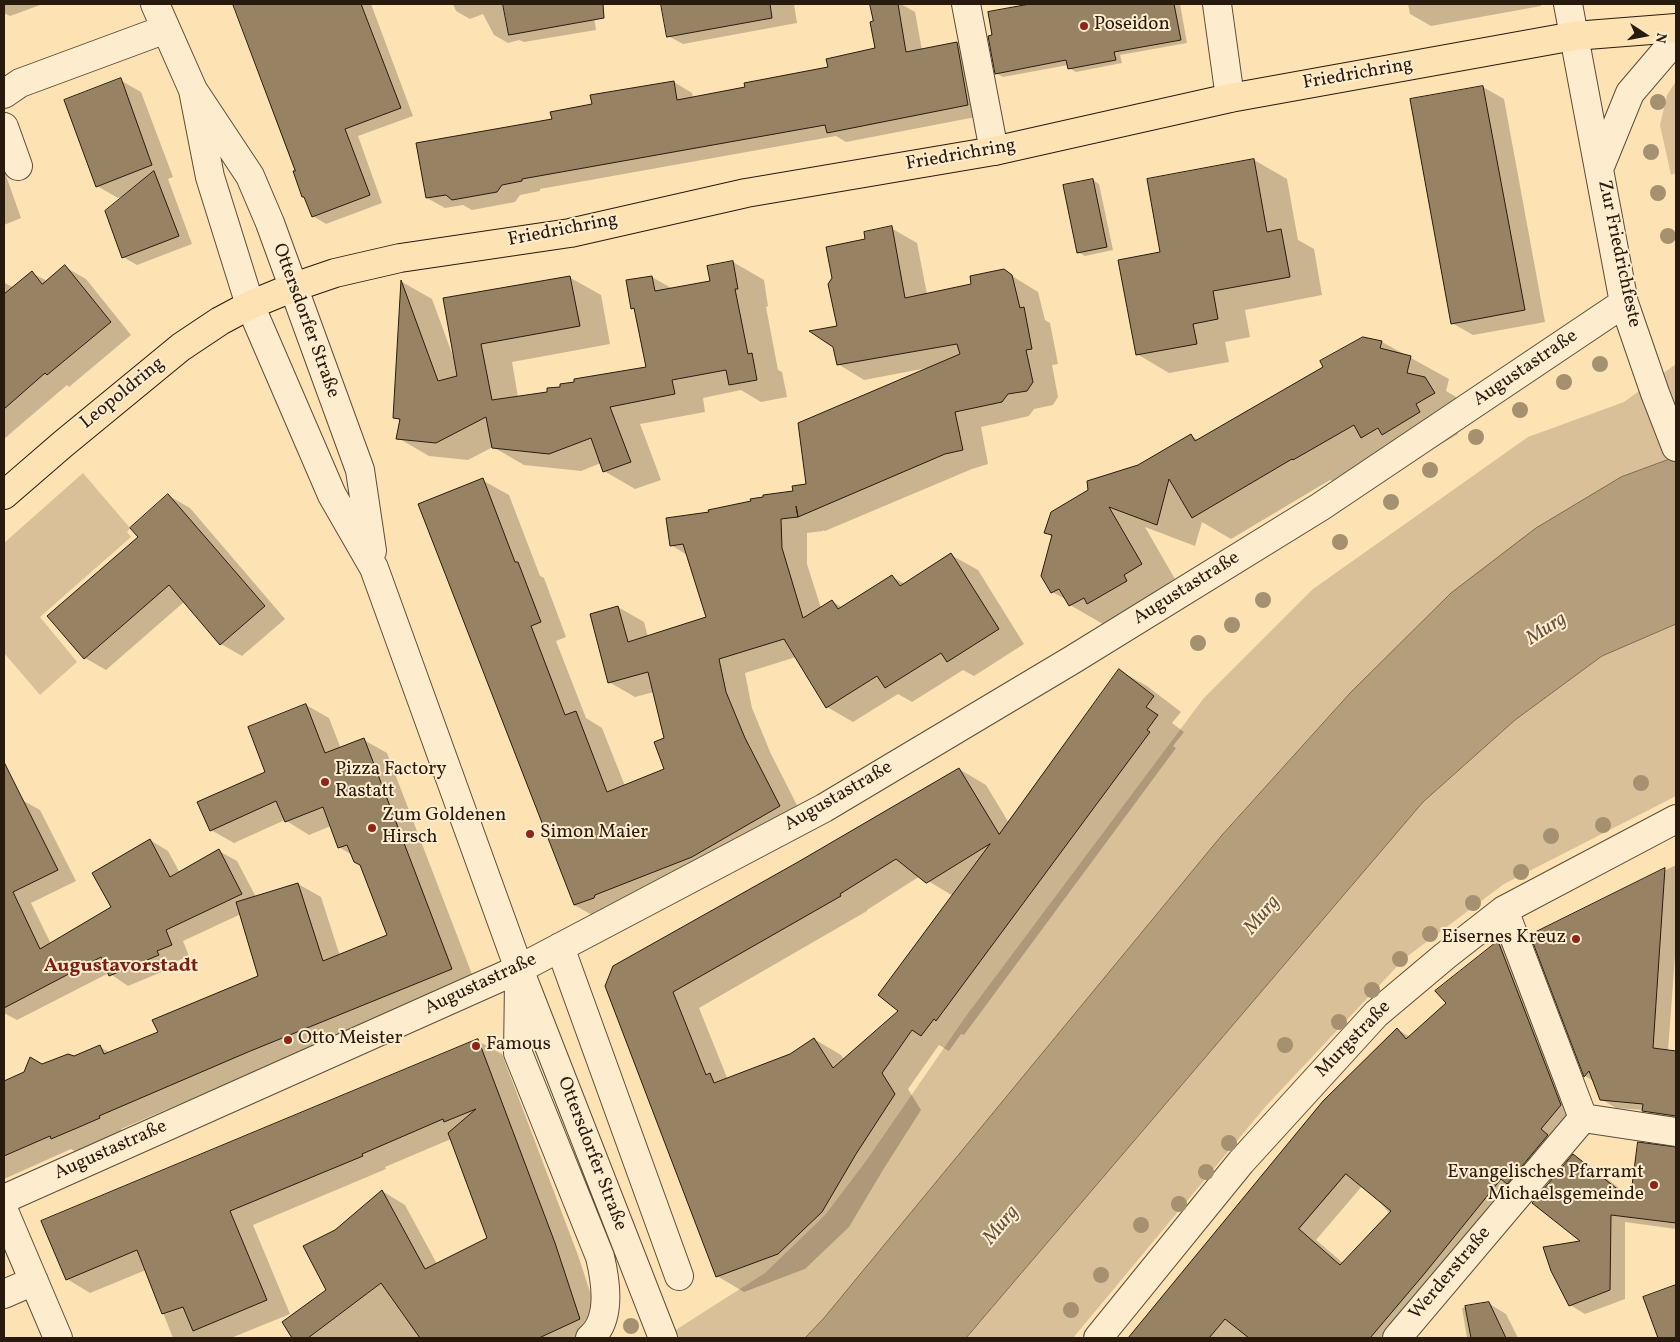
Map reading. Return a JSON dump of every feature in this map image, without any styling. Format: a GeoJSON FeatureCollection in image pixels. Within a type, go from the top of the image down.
{"type":"FeatureCollection","features":[{"type":"Feature","properties":{"kind":"main road","name":"Friedrichring"},"geometry":{"type":"LineString","coordinates":[[250,305],[294,287],[335,274],[400,258],[570,233],[746,193],[994,151],[1230,98],[1574,36],[1676,28]]}},
{"type":"Feature","properties":{"kind":"main road","name":"Leopoldring"},"geometry":{"type":"LineString","coordinates":[[4,495],[181,347],[220,320],[250,305]]}},
{"type":"Feature","properties":{"kind":"street","name":"Ottersdorfer Straße"},"geometry":{"type":"LineString","coordinates":[[155,4],[193,90],[250,176],[270,224],[360,470],[374,568]]}},
{"type":"Feature","properties":{"kind":"street"},"geometry":{"type":"LineString","coordinates":[[966,4],[994,151]]}},
{"type":"Feature","properties":{"kind":"street","name":"Zur Friedrichfeste"},"geometry":{"type":"LineString","coordinates":[[1568,4],[1624,303],[1676,447]]}},
{"type":"Feature","properties":{"kind":"street"},"geometry":{"type":"LineString","coordinates":[[1222,5],[1230,98]]}},
{"type":"Feature","properties":{"kind":"street"},"geometry":{"type":"LineString","coordinates":[[4,94],[20,84],[166,29]]}},
{"type":"Feature","properties":{"kind":"street","name":"Zur Friedrichfeste"},"geometry":{"type":"LineString","coordinates":[[1599,168],[1630,93],[1676,39]]}},
{"type":"Feature","properties":{"kind":"street","name":"Ottersdorfer Straße"},"geometry":{"type":"LineString","coordinates":[[193,90],[210,177],[250,305],[332,495],[374,568],[519,969],[663,1338]]}},
{"type":"Feature","properties":{"kind":"street"},"geometry":{"type":"LineString","coordinates":[[4,126],[18,166]]}},
{"type":"Feature","properties":{"kind":"street","name":"Augustastraße"},"geometry":{"type":"LineString","coordinates":[[4,1199],[519,969],[824,808],[1072,660],[1320,507],[1624,303]]}},
{"type":"Feature","properties":{"kind":"street","name":"Murgstraße"},"geometry":{"type":"LineString","coordinates":[[1098,1338],[1242,1162],[1376,1014],[1445,956],[1504,910],[1676,819]]}},
{"type":"Feature","properties":{"kind":"street"},"geometry":{"type":"LineString","coordinates":[[1504,910],[1583,1118],[1676,1132]]}},
{"type":"Feature","properties":{"kind":"street"},"geometry":{"type":"LineString","coordinates":[[560,947],[679,1276]]}},
{"type":"Feature","properties":{"kind":"street","name":"Ottersdorfer Straße"},"geometry":{"type":"LineString","coordinates":[[519,969],[518,1053],[600,1257],[606,1280],[606,1303],[602,1319],[591,1338]]}},
{"type":"Feature","properties":{"kind":"street","name":"Werderstraße"},"geometry":{"type":"LineString","coordinates":[[1397,1338],[1583,1118]]}},
{"type":"Feature","properties":{"kind":"street"},"geometry":{"type":"LineString","coordinates":[[4,1211],[58,1338]]}},
{"type":"Feature","properties":{"kind":"street"},"geometry":{"type":"LineString","coordinates":[[4,1294],[34,1281]]}},
{"type":"Feature","properties":{"kind":"shaded area"},"geometry":{"type":"Polygon","coordinates":[[[1676,81],[1676,173],[1671,175],[1660,125],[1667,95],[1676,81]]]}},
{"type":"Feature","properties":{"kind":"shaded area"},"geometry":{"type":"Polygon","coordinates":[[[1676,364],[1676,457],[1621,477],[1451,593],[1351,692],[1222,835],[824,1318],[805,1338],[663,1338],[765,1273],[825,1215],[866,1161],[966,1016],[1203,699],[1313,589],[1528,437],[1624,402],[1676,364]]]}},
{"type":"Feature","properties":{"kind":"shaded area"},"geometry":{"type":"Polygon","coordinates":[[[83,473],[130,528],[127,532],[131,537],[40,617],[77,662],[40,695],[4,653],[4,543],[83,473]]]}},
{"type":"Feature","properties":{"kind":"shaded area"},"geometry":{"type":"Polygon","coordinates":[[[1676,624],[1676,796],[1504,884],[1405,958],[1266,1106],[1073,1338],[966,1338],[1423,802],[1515,720],[1602,656],[1676,624]]]}},
{"type":"Feature","properties":{"kind":"water","name":"Murg"},"geometry":{"type":"Polygon","coordinates":[[[1676,457],[1676,624],[1602,656],[1515,720],[1423,802],[966,1338],[805,1338],[824,1318],[1222,835],[1351,692],[1451,593],[1536,528],[1621,477],[1676,457]]]}},
{"type":"Feature","properties":{"kind":"building"},"geometry":{"type":"Polygon","coordinates":[[[233,4],[361,4],[401,108],[345,129],[370,195],[312,217],[304,197],[302,197],[293,171],[295,171],[233,4]]]}},
{"type":"Feature","properties":{"kind":"building"},"geometry":{"type":"Polygon","coordinates":[[[503,4],[603,4],[604,18],[509,35],[503,4]]]}},
{"type":"Feature","properties":{"kind":"building"},"geometry":{"type":"Polygon","coordinates":[[[661,4],[770,4],[772,18],[667,37],[661,4]]]}},
{"type":"Feature","properties":{"kind":"building"},"geometry":{"type":"Polygon","coordinates":[[[870,4],[898,4],[906,52],[957,42],[968,105],[827,133],[825,125],[522,179],[522,181],[502,185],[497,192],[452,200],[446,195],[426,198],[416,143],[552,119],[550,112],[592,104],[590,95],[674,81],[677,100],[745,87],[744,83],[828,67],[826,59],[875,48],[870,22],[873,21],[870,4]]]}},
{"type":"Feature","properties":{"kind":"building","name":"Poseidon"},"geometry":{"type":"Polygon","coordinates":[[[1030,4],[1174,4],[1181,40],[1114,52],[1116,60],[1068,69],[1066,60],[995,74],[988,36],[992,35],[988,12],[1030,4]]]}},
{"type":"Feature","properties":{"kind":"building"},"geometry":{"type":"Polygon","coordinates":[[[121,78],[152,165],[96,187],[64,100],[121,78]]]}},
{"type":"Feature","properties":{"kind":"building"},"geometry":{"type":"Polygon","coordinates":[[[1483,86],[1525,310],[1451,324],[1410,99],[1483,86]]]}},
{"type":"Feature","properties":{"kind":"building"},"geometry":{"type":"Polygon","coordinates":[[[1254,159],[1267,232],[1281,229],[1290,277],[1213,291],[1218,319],[1193,324],[1197,344],[1136,355],[1118,260],[1160,252],[1147,179],[1254,159]]]}},
{"type":"Feature","properties":{"kind":"building"},"geometry":{"type":"Polygon","coordinates":[[[154,171],[179,236],[122,258],[105,211],[154,171]]]}},
{"type":"Feature","properties":{"kind":"building"},"geometry":{"type":"Polygon","coordinates":[[[1093,179],[1107,247],[1077,253],[1063,185],[1093,179]]]}},
{"type":"Feature","properties":{"kind":"building"},"geometry":{"type":"Polygon","coordinates":[[[892,226],[905,298],[971,284],[970,276],[1004,269],[1012,275],[1020,308],[1024,307],[1032,349],[1026,350],[1033,382],[1027,391],[1008,394],[1002,402],[955,412],[963,450],[945,454],[798,517],[781,519],[782,548],[803,618],[832,600],[838,609],[892,575],[900,586],[951,553],[999,629],[947,662],[941,653],[885,688],[877,676],[826,708],[784,639],[719,659],[726,692],[745,738],[780,806],[692,857],[574,905],[418,504],[483,478],[515,562],[518,562],[541,622],[531,626],[565,715],[576,711],[607,792],[664,769],[654,742],[664,738],[648,672],[608,683],[590,614],[618,606],[628,642],[706,617],[683,544],[670,546],[666,518],[709,512],[708,510],[751,501],[750,499],[763,497],[763,495],[793,491],[792,486],[806,484],[798,423],[960,354],[957,344],[837,365],[833,347],[809,331],[837,326],[828,284],[832,278],[826,247],[865,239],[864,232],[892,226]]]}},
{"type":"Feature","properties":{"kind":"building"},"geometry":{"type":"Polygon","coordinates":[[[733,261],[738,289],[735,289],[748,354],[752,353],[757,380],[729,385],[726,370],[672,380],[675,394],[610,407],[631,462],[603,472],[591,438],[549,454],[492,448],[486,417],[436,443],[396,439],[400,419],[393,418],[401,280],[438,381],[457,376],[443,298],[570,276],[580,326],[481,344],[492,400],[547,392],[547,388],[560,387],[560,384],[574,382],[574,379],[646,367],[634,308],[631,309],[626,280],[652,276],[655,291],[710,281],[707,266],[733,261]]]}},
{"type":"Feature","properties":{"kind":"building"},"geometry":{"type":"Polygon","coordinates":[[[65,265],[111,322],[47,375],[45,373],[4,409],[4,294],[32,271],[42,284],[65,265]]]}},
{"type":"Feature","properties":{"kind":"building"},"geometry":{"type":"Polygon","coordinates":[[[1363,337],[1382,341],[1380,348],[1411,356],[1407,373],[1425,377],[1435,393],[1416,404],[1420,412],[1382,435],[1378,428],[1361,438],[1354,425],[1192,518],[1169,479],[1157,525],[1109,507],[1142,564],[1124,575],[1127,581],[1087,604],[1084,598],[1069,606],[1059,589],[1051,593],[1041,576],[1052,535],[1044,533],[1051,512],[1088,490],[1087,481],[1138,465],[1191,434],[1195,441],[1323,367],[1320,361],[1363,337]]]}},
{"type":"Feature","properties":{"kind":"building"},"geometry":{"type":"Polygon","coordinates":[[[168,494],[265,606],[220,645],[169,585],[84,659],[47,616],[138,537],[130,528],[168,494]]]}},
{"type":"Feature","properties":{"kind":"building"},"geometry":{"type":"Polygon","coordinates":[[[1119,669],[1154,696],[1146,707],[1158,715],[1147,730],[1150,732],[936,1021],[934,1019],[921,1036],[912,1030],[882,1073],[895,1094],[856,1154],[822,1212],[778,1254],[716,1277],[605,986],[613,966],[798,862],[959,768],[999,834],[1119,669]],[[990,844],[926,883],[896,859],[840,894],[841,896],[673,992],[706,1075],[710,1073],[714,1083],[790,1054],[814,1038],[833,1068],[898,1011],[878,995],[990,844]]]}},
{"type":"Feature","properties":{"kind":"building"},"geometry":{"type":"Polygon","coordinates":[[[306,704],[325,753],[364,738],[452,969],[248,1052],[99,1116],[100,1118],[51,1139],[50,1136],[4,1156],[4,1081],[24,1072],[30,1057],[42,1064],[68,1054],[74,1056],[100,1045],[104,1054],[158,1032],[152,1020],[258,976],[236,902],[298,883],[323,961],[387,935],[360,865],[354,862],[347,845],[338,848],[323,807],[285,822],[276,801],[210,831],[197,802],[265,772],[248,727],[306,704]]]}},
{"type":"Feature","properties":{"kind":"building"},"geometry":{"type":"Polygon","coordinates":[[[4,762],[58,870],[13,892],[40,949],[111,907],[92,873],[150,839],[170,877],[219,849],[242,894],[166,930],[172,945],[157,951],[159,955],[109,976],[101,957],[4,1008],[4,762]]]}},
{"type":"Feature","properties":{"kind":"building"},"geometry":{"type":"Polygon","coordinates":[[[1665,868],[1653,1048],[1676,1051],[1676,1116],[1642,1111],[1643,1104],[1600,1100],[1589,1071],[1584,1077],[1530,935],[1665,868]]]}},
{"type":"Feature","properties":{"kind":"building"},"geometry":{"type":"Polygon","coordinates":[[[1498,941],[1561,1105],[1541,1129],[1548,1135],[1507,1184],[1501,1179],[1370,1338],[1249,1338],[1225,1319],[1209,1338],[1128,1338],[1323,1101],[1397,1028],[1406,1039],[1446,1003],[1435,991],[1498,941]],[[1346,1174],[1299,1229],[1340,1265],[1391,1211],[1346,1174]]]}},
{"type":"Feature","properties":{"kind":"building"},"geometry":{"type":"Polygon","coordinates":[[[478,1039],[555,1243],[580,1319],[539,1338],[420,1338],[381,1283],[308,1338],[292,1338],[282,1322],[326,1290],[303,1246],[335,1230],[382,1190],[425,1269],[487,1238],[448,1133],[476,1109],[444,1122],[443,1119],[362,1154],[363,1156],[230,1211],[267,1300],[193,1331],[183,1307],[162,1314],[137,1250],[66,1280],[41,1221],[478,1039]]]}},
{"type":"Feature","properties":{"kind":"building"},"geometry":{"type":"Polygon","coordinates":[[[1638,1142],[1676,1147],[1676,1223],[1611,1215],[1610,1290],[1569,1306],[1551,1271],[1543,1247],[1580,1241],[1532,1203],[1573,1154],[1630,1199],[1638,1142]]]}},
{"type":"Feature","properties":{"kind":"building"},"geometry":{"type":"Polygon","coordinates":[[[1676,1285],[1676,1338],[1658,1338],[1643,1297],[1676,1285]]]}},
{"type":"Feature","properties":{"kind":"building"},"geometry":{"type":"Polygon","coordinates":[[[1489,1302],[1506,1338],[1471,1338],[1465,1306],[1489,1302]]]}},
{"type":"Feature","properties":{"kind":"place","name":"Poseidon"},"geometry":{"type":"Point","coordinates":[1084,26]}},
{"type":"Feature","properties":{"kind":"place","name":"Pizza Factory Rastatt"},"geometry":{"type":"Point","coordinates":[325,782]}},
{"type":"Feature","properties":{"kind":"place","name":"Zum Goldenen Hirsch"},"geometry":{"type":"Point","coordinates":[372,828]}},
{"type":"Feature","properties":{"kind":"place","name":"Simon Maier"},"geometry":{"type":"Point","coordinates":[530,834]}},
{"type":"Feature","properties":{"kind":"place","name":"Eisernes Kreuz"},"geometry":{"type":"Point","coordinates":[1576,939]}},
{"type":"Feature","properties":{"kind":"place","name":"Otto Meister"},"geometry":{"type":"Point","coordinates":[288,1040]}},
{"type":"Feature","properties":{"kind":"place","name":"Famous"},"geometry":{"type":"Point","coordinates":[476,1046]}},
{"type":"Feature","properties":{"kind":"place","name":"Evangelisches Pfarramt Michaelsgemeinde"},"geometry":{"type":"Point","coordinates":[1654,1185]}},
{"type":"Feature","properties":{"kind":"district","name":"Augustavorstadt"},"geometry":{"type":"Point","coordinates":[121,967]}}]}
